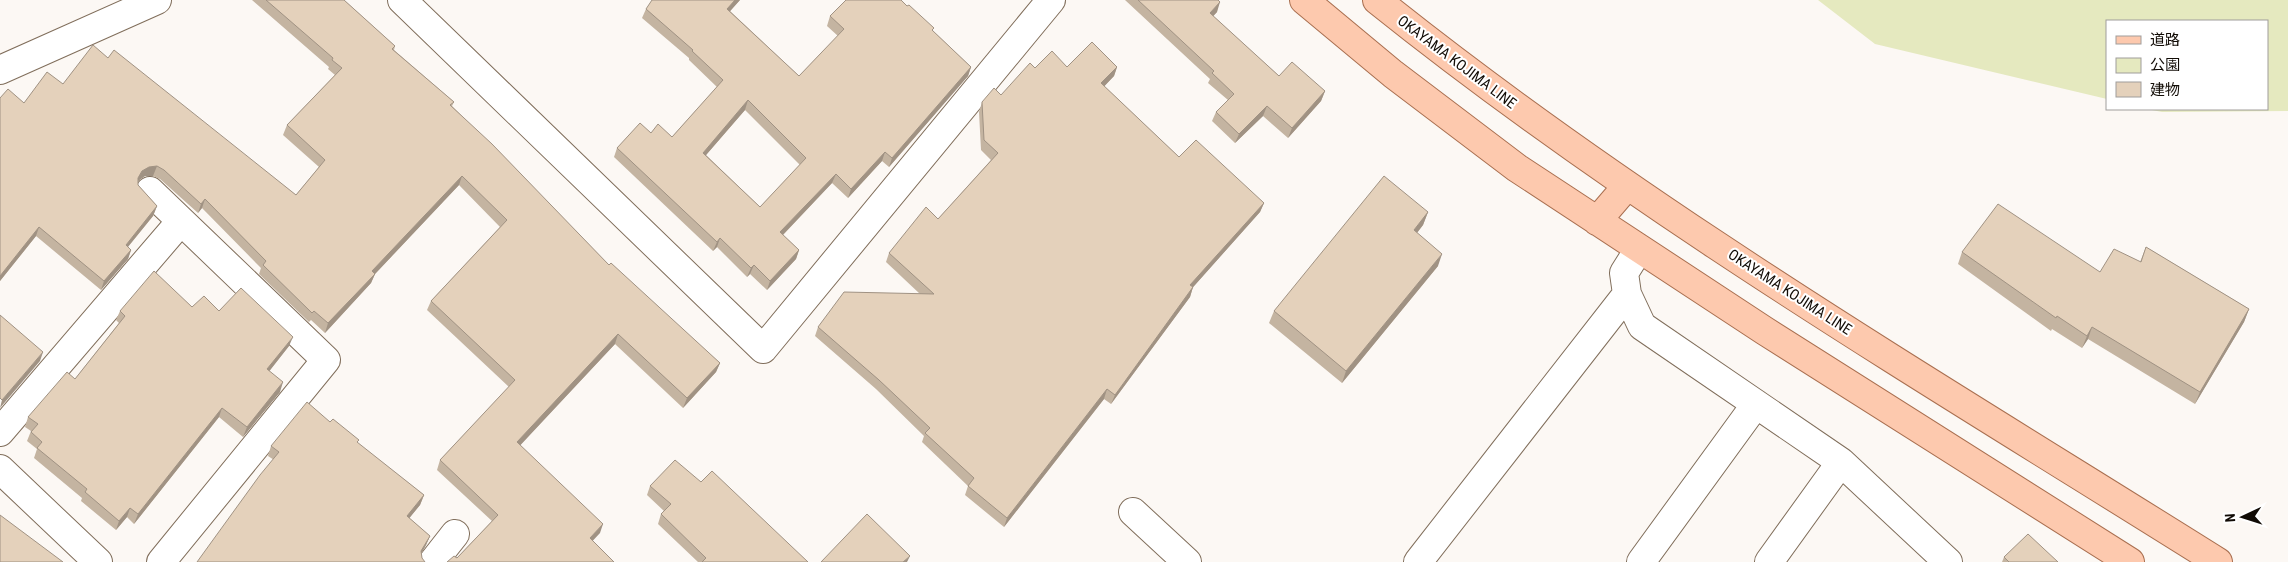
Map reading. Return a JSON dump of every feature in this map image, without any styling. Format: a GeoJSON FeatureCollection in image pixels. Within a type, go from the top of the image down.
{"type":"FeatureCollection","features":[{"type":"Feature","properties":{"kind":"main road"},"geometry":{"type":"LineString","coordinates":[[1304,0],[1393,74],[1517,168],[1639,249],[2130,562]]}},
{"type":"Feature","properties":{"kind":"main road","name":"OKAYAMA KOJIMA LINE"},"geometry":{"type":"LineString","coordinates":[[1377,0],[1519,109],[1626,186],[1815,309],[2218,562]]}},
{"type":"Feature","properties":{"kind":"main road"},"geometry":{"type":"LineString","coordinates":[[1598,221],[1626,186]]}},
{"type":"Feature","properties":{"kind":"street"},"geometry":{"type":"LineString","coordinates":[[0,70],[157,0]]}},
{"type":"Feature","properties":{"kind":"street"},"geometry":{"type":"LineString","coordinates":[[402,0],[763,349],[1051,0]]}},
{"type":"Feature","properties":{"kind":"street"},"geometry":{"type":"LineString","coordinates":[[150,191],[326,360],[161,562]]}},
{"type":"Feature","properties":{"kind":"street"},"geometry":{"type":"LineString","coordinates":[[0,432],[181,220]]}},
{"type":"Feature","properties":{"kind":"street"},"geometry":{"type":"LineString","coordinates":[[1639,249],[1624,273],[1627,294],[1642,326],[1841,462],[1948,562]]}},
{"type":"Feature","properties":{"kind":"street"},"geometry":{"type":"LineString","coordinates":[[1418,562],[1627,294]]}},
{"type":"Feature","properties":{"kind":"street"},"geometry":{"type":"LineString","coordinates":[[1641,562],[1756,404]]}},
{"type":"Feature","properties":{"kind":"street"},"geometry":{"type":"LineString","coordinates":[[1769,562],[1841,462]]}},
{"type":"Feature","properties":{"kind":"street"},"geometry":{"type":"LineString","coordinates":[[0,469],[98,562]]}},
{"type":"Feature","properties":{"kind":"street"},"geometry":{"type":"LineString","coordinates":[[1133,512],[1187,562]]}},
{"type":"Feature","properties":{"kind":"street"},"geometry":{"type":"LineString","coordinates":[[433,562],[455,534]]}},
{"type":"Feature","properties":{"kind":"green space"},"geometry":{"type":"Polygon","coordinates":[[[1818,0],[2288,0],[2288,111],[2162,112],[2152,110],[2268,110],[2268,20],[2106,20],[2106,99],[1875,44],[1818,0]]]}},
{"type":"Feature","properties":{"kind":"building"},"geometry":{"type":"Polygon","coordinates":[[[266,0],[344,0],[395,46],[392,49],[454,102],[450,105],[492,144],[609,265],[611,263],[720,363],[687,398],[618,334],[517,442],[603,524],[590,538],[614,562],[447,562],[454,556],[457,558],[498,515],[440,460],[515,380],[431,301],[507,220],[462,176],[372,271],[375,274],[328,323],[314,311],[312,313],[263,265],[266,261],[205,199],[201,204],[164,170],[157,166],[149,167],[142,171],[138,178],[138,185],[157,206],[126,245],[131,250],[104,281],[39,227],[0,276],[0,98],[8,89],[24,103],[47,72],[63,84],[93,45],[108,58],[114,50],[296,195],[325,160],[287,125],[342,68],[266,0]]]}},
{"type":"Feature","properties":{"kind":"building"},"geometry":{"type":"Polygon","coordinates":[[[652,0],[735,0],[727,9],[799,76],[844,29],[830,16],[846,0],[901,0],[934,28],[932,30],[971,67],[892,158],[885,152],[851,189],[836,174],[780,232],[799,250],[770,281],[754,265],[751,268],[720,238],[717,242],[617,148],[640,123],[651,133],[658,124],[672,137],[723,80],[693,50],[646,9],[652,0]],[[748,100],[703,153],[760,207],[806,158],[748,100]]]}},
{"type":"Feature","properties":{"kind":"building"},"geometry":{"type":"Polygon","coordinates":[[[1138,0],[1218,0],[1220,2],[1210,13],[1279,76],[1292,62],[1325,91],[1292,128],[1267,106],[1239,134],[1216,112],[1234,94],[1212,73],[1214,71],[1138,0]]]}},
{"type":"Feature","properties":{"kind":"building"},"geometry":{"type":"Polygon","coordinates":[[[1092,42],[1117,67],[1101,83],[1179,157],[1196,140],[1264,203],[1190,285],[1193,287],[1115,395],[1107,389],[1007,518],[968,486],[974,478],[925,433],[930,428],[818,327],[844,292],[934,294],[889,253],[926,207],[938,219],[998,153],[984,140],[982,102],[994,88],[1001,95],[1030,63],[1035,68],[1052,51],[1067,67],[1092,42]]]}},
{"type":"Feature","properties":{"kind":"building"},"geometry":{"type":"Polygon","coordinates":[[[1384,176],[1428,212],[1414,230],[1442,254],[1346,371],[1274,311],[1384,176]]]}},
{"type":"Feature","properties":{"kind":"building"},"geometry":{"type":"Polygon","coordinates":[[[1998,204],[2100,272],[2114,249],[2141,262],[2146,247],[2249,309],[2200,392],[2092,327],[2087,336],[2057,316],[2056,318],[1962,252],[1998,204]]]}},
{"type":"Feature","properties":{"kind":"building"},"geometry":{"type":"Polygon","coordinates":[[[154,271],[192,307],[204,296],[219,311],[241,288],[293,337],[267,369],[283,382],[247,427],[222,408],[138,514],[130,508],[119,521],[85,492],[87,489],[37,448],[42,442],[31,432],[38,424],[28,417],[67,372],[75,379],[125,316],[120,311],[154,271]]]}},
{"type":"Feature","properties":{"kind":"building"},"geometry":{"type":"Polygon","coordinates":[[[0,315],[43,352],[2,400],[0,398],[0,315]]]}},
{"type":"Feature","properties":{"kind":"building"},"geometry":{"type":"Polygon","coordinates":[[[307,402],[330,422],[333,419],[359,440],[357,442],[424,495],[407,516],[430,536],[421,551],[425,562],[197,562],[279,452],[271,446],[307,402]]]}},
{"type":"Feature","properties":{"kind":"building"},"geometry":{"type":"Polygon","coordinates":[[[675,460],[701,482],[712,471],[808,562],[702,562],[706,558],[661,514],[671,504],[650,486],[675,460]]]}},
{"type":"Feature","properties":{"kind":"building"},"geometry":{"type":"Polygon","coordinates":[[[867,514],[910,556],[903,562],[821,562],[867,514]]]}},
{"type":"Feature","properties":{"kind":"building"},"geometry":{"type":"Polygon","coordinates":[[[0,515],[63,562],[0,562],[0,515]]]}},
{"type":"Feature","properties":{"kind":"building"},"geometry":{"type":"Polygon","coordinates":[[[2028,534],[2058,562],[2009,562],[2004,557],[2028,534]]]}}]}
